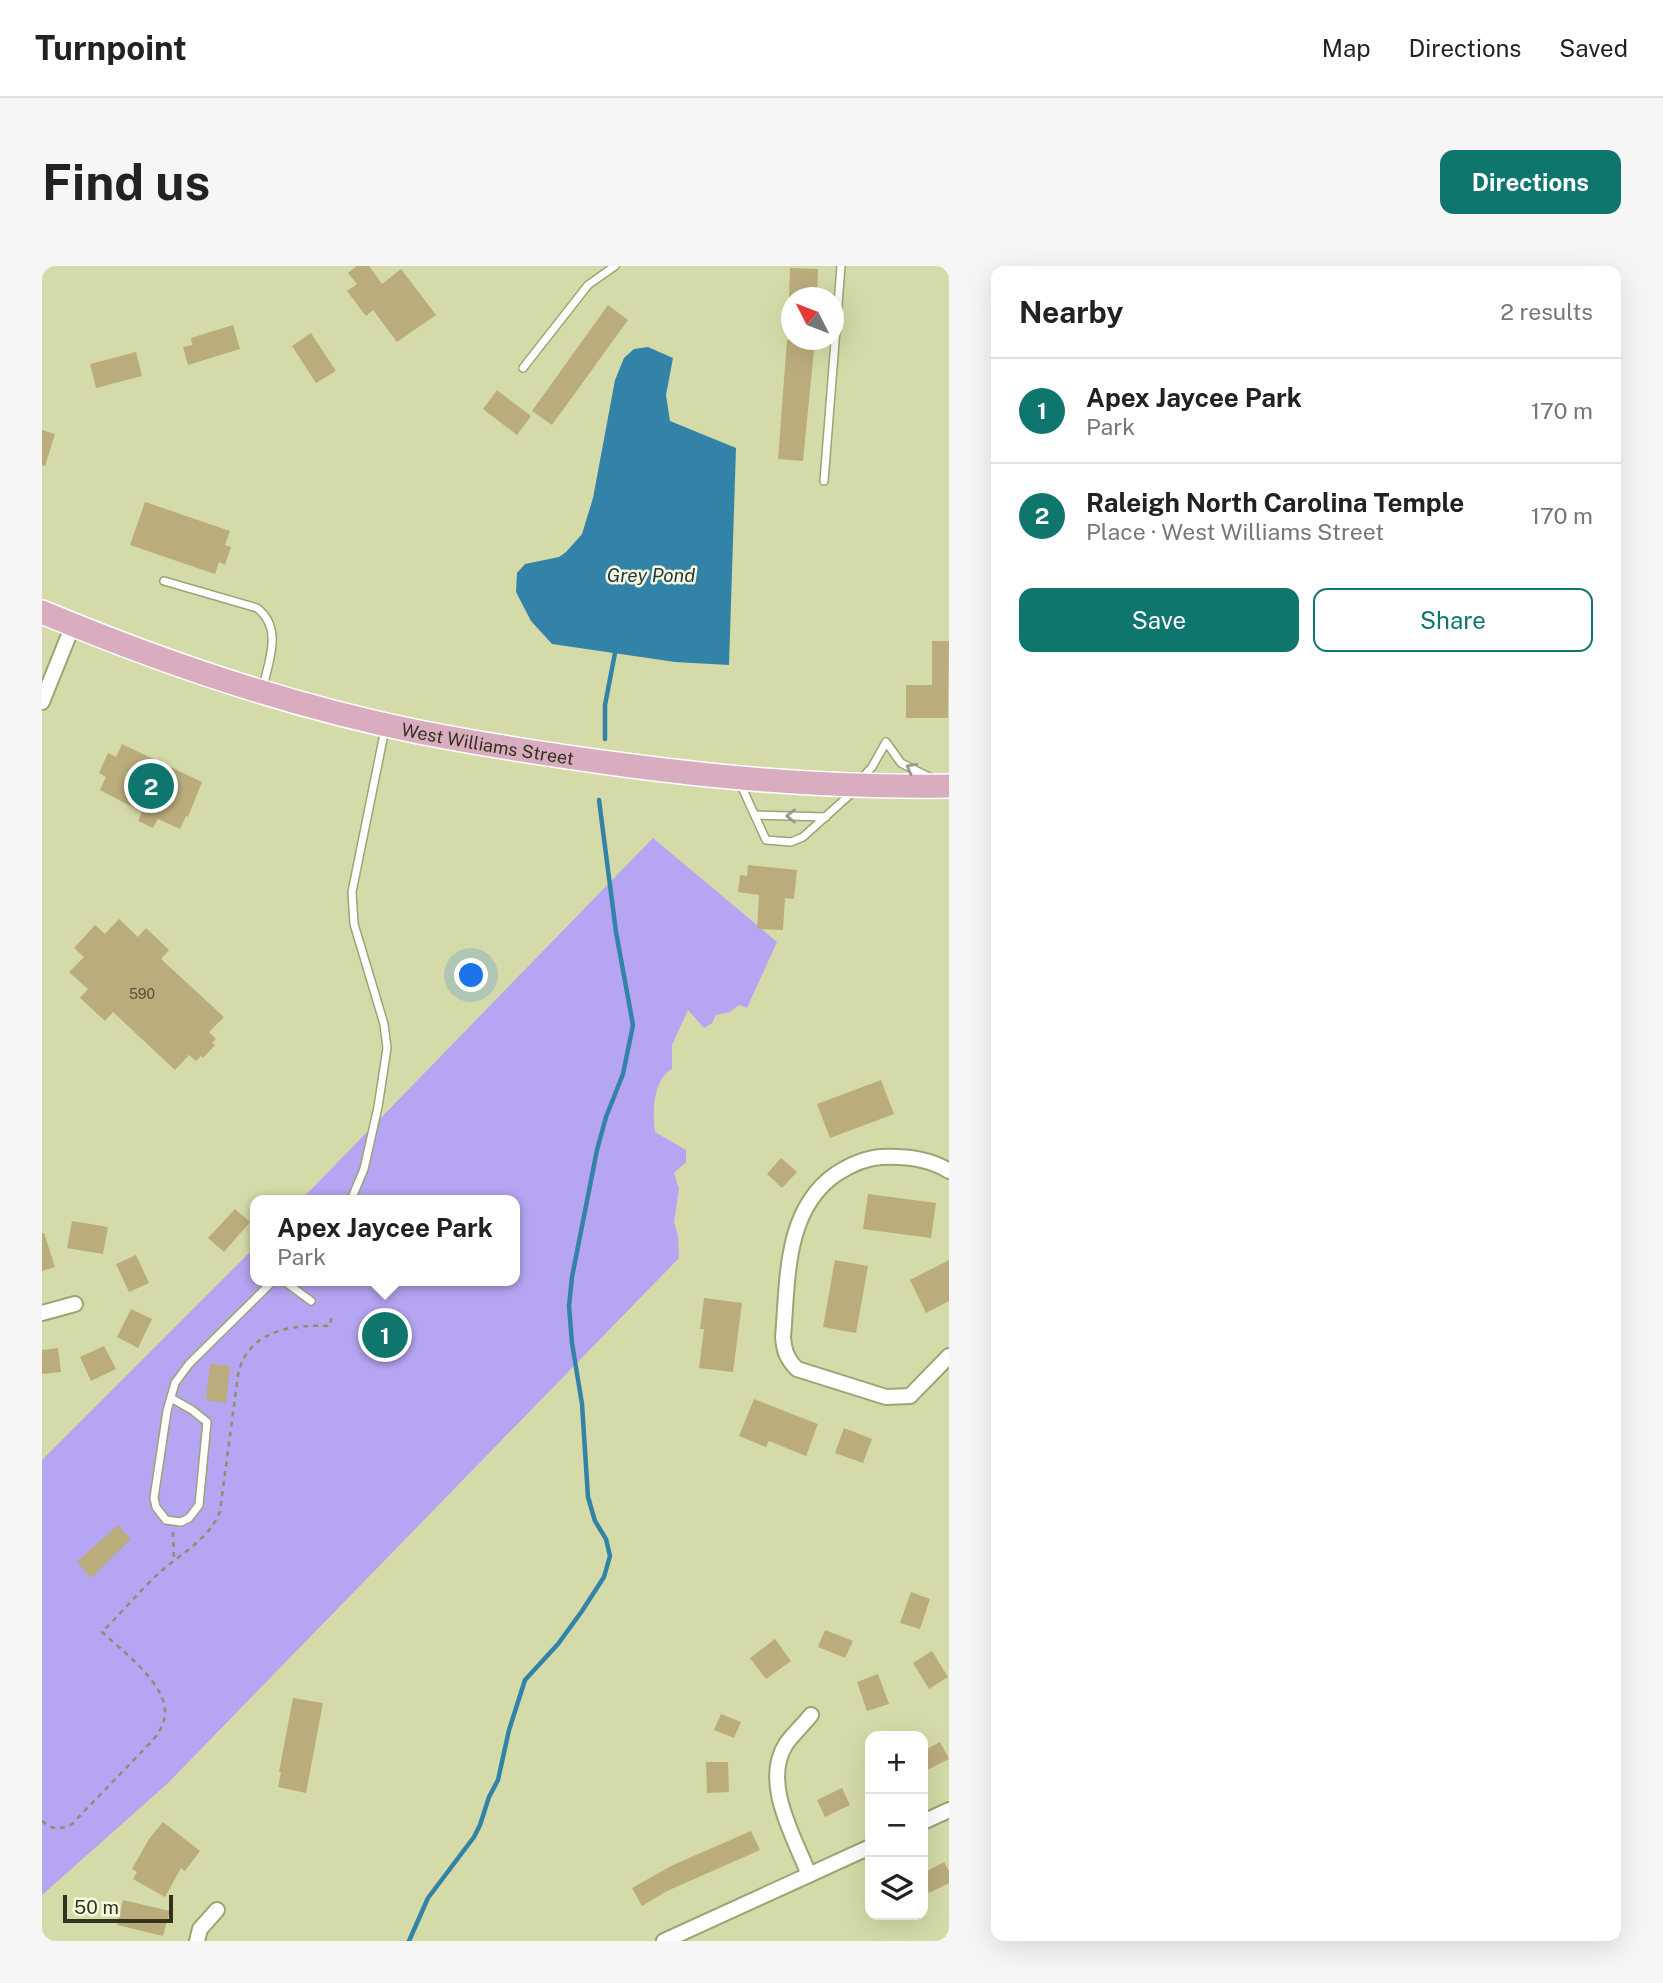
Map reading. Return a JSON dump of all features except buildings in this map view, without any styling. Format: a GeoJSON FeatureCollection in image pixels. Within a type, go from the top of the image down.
{"type":"FeatureCollection","features":[{"type":"Feature","properties":{"kind":"main road","name":"West Williams Street"},"geometry":{"type":"LineString","coordinates":[[42,612],[161,659],[262,691],[385,724],[480,744],[560,757],[738,778],[856,785],[946,786]]}},
{"type":"Feature","properties":{"kind":"street"},"geometry":{"type":"LineString","coordinates":[[44,693],[73,625]]}},
{"type":"Feature","properties":{"kind":"street"},"geometry":{"type":"LineString","coordinates":[[949,1171],[925,1161],[885,1157],[858,1162],[832,1177],[807,1204],[794,1235],[783,1337],[788,1361],[797,1368],[886,1398],[910,1396],[949,1356]]}},
{"type":"Feature","properties":{"kind":"street"},"geometry":{"type":"LineString","coordinates":[[42,1313],[75,1304]]}},
{"type":"Feature","properties":{"kind":"street"},"geometry":{"type":"LineString","coordinates":[[809,1875],[779,1799],[777,1772],[785,1746],[811,1715]]}},
{"type":"Feature","properties":{"kind":"street"},"geometry":{"type":"LineString","coordinates":[[928,1820],[949,1810]]}},
{"type":"Feature","properties":{"kind":"street"},"geometry":{"type":"LineString","coordinates":[[664,1941],[865,1849]]}},
{"type":"Feature","properties":{"kind":"street"},"geometry":{"type":"LineString","coordinates":[[197,1941],[200,1929],[217,1910]]}},
{"type":"Feature","properties":{"kind":"lane"},"geometry":{"type":"LineString","coordinates":[[523,368],[588,285],[615,266]]}},
{"type":"Feature","properties":{"kind":"lane"},"geometry":{"type":"LineString","coordinates":[[824,481],[841,266]]}},
{"type":"Feature","properties":{"kind":"lane"},"geometry":{"type":"LineString","coordinates":[[164,581],[257,608],[267,615],[273,636],[262,691]]}},
{"type":"Feature","properties":{"kind":"lane"},"geometry":{"type":"LineString","coordinates":[[353,1195],[364,1169],[378,1107],[387,1048],[384,1024],[354,924],[352,892],[385,724]]}},
{"type":"Feature","properties":{"kind":"lane"},"geometry":{"type":"LineString","coordinates":[[738,778],[766,841],[791,842],[803,837],[826,817],[872,767],[886,743],[901,763],[946,786]]}},
{"type":"Feature","properties":{"kind":"lane"},"geometry":{"type":"LineString","coordinates":[[756,815],[826,817]]}},
{"type":"Feature","properties":{"kind":"lane"},"geometry":{"type":"LineString","coordinates":[[171,1398],[192,1409],[207,1422],[200,1505],[189,1518],[181,1522],[166,1520],[156,1507],[154,1498],[167,1411],[175,1383],[189,1364],[267,1286]]}},
{"type":"Feature","properties":{"kind":"lane"},"geometry":{"type":"LineString","coordinates":[[291,1286],[311,1301]]}},
{"type":"Feature","properties":{"kind":"path"},"geometry":{"type":"LineString","coordinates":[[42,1822],[54,1828],[64,1828],[72,1824],[153,1740],[162,1727],[165,1713],[155,1685],[142,1669],[102,1632],[174,1561],[209,1531],[220,1511],[237,1375],[246,1354],[264,1338],[284,1328],[304,1325],[330,1326],[332,1315]]}},
{"type":"Feature","properties":{"kind":"path"},"geometry":{"type":"LineString","coordinates":[[173,1531],[174,1561]]}},
{"type":"Feature","properties":{"kind":"shaded area"},"geometry":{"type":"Polygon","coordinates":[[[653,838],[777,942],[747,1008],[739,1005],[730,1012],[716,1015],[712,1023],[704,1028],[688,1010],[672,1045],[672,1069],[657,1088],[654,1106],[655,1132],[686,1150],[686,1162],[674,1173],[679,1189],[674,1222],[678,1235],[679,1258],[167,1784],[42,1895],[42,1460],[250,1252],[250,1286],[520,1286],[520,1195],[306,1195],[653,838]]]}},
{"type":"Feature","properties":{"kind":"water","name":"Grey Pond"},"geometry":{"type":"Polygon","coordinates":[[[648,347],[673,358],[666,395],[670,421],[736,448],[729,665],[675,662],[552,644],[531,621],[516,592],[517,573],[525,564],[559,557],[582,534],[593,498],[615,380],[624,358],[634,349],[648,347]]]}},
{"type":"Feature","properties":{"kind":"waterway"},"geometry":{"type":"LineString","coordinates":[[605,739],[605,705],[615,653]]}},
{"type":"Feature","properties":{"kind":"waterway"},"geometry":{"type":"LineString","coordinates":[[409,1941],[428,1898],[480,1825],[498,1780],[509,1730],[525,1680],[558,1644],[582,1611],[604,1577],[610,1556],[606,1539],[595,1521],[588,1497],[582,1404],[569,1306],[572,1277],[597,1150],[606,1117],[623,1074],[633,1025],[616,932],[599,800]]}},
{"type":"Feature","properties":{"kind":"place","name":"Raleigh North Carolina Temple"},"geometry":{"type":"Point","coordinates":[151,786]}},
{"type":"Feature","properties":{"kind":"place","name":"Apex Jaycee Park"},"geometry":{"type":"Point","coordinates":[385,1335]}}]}
